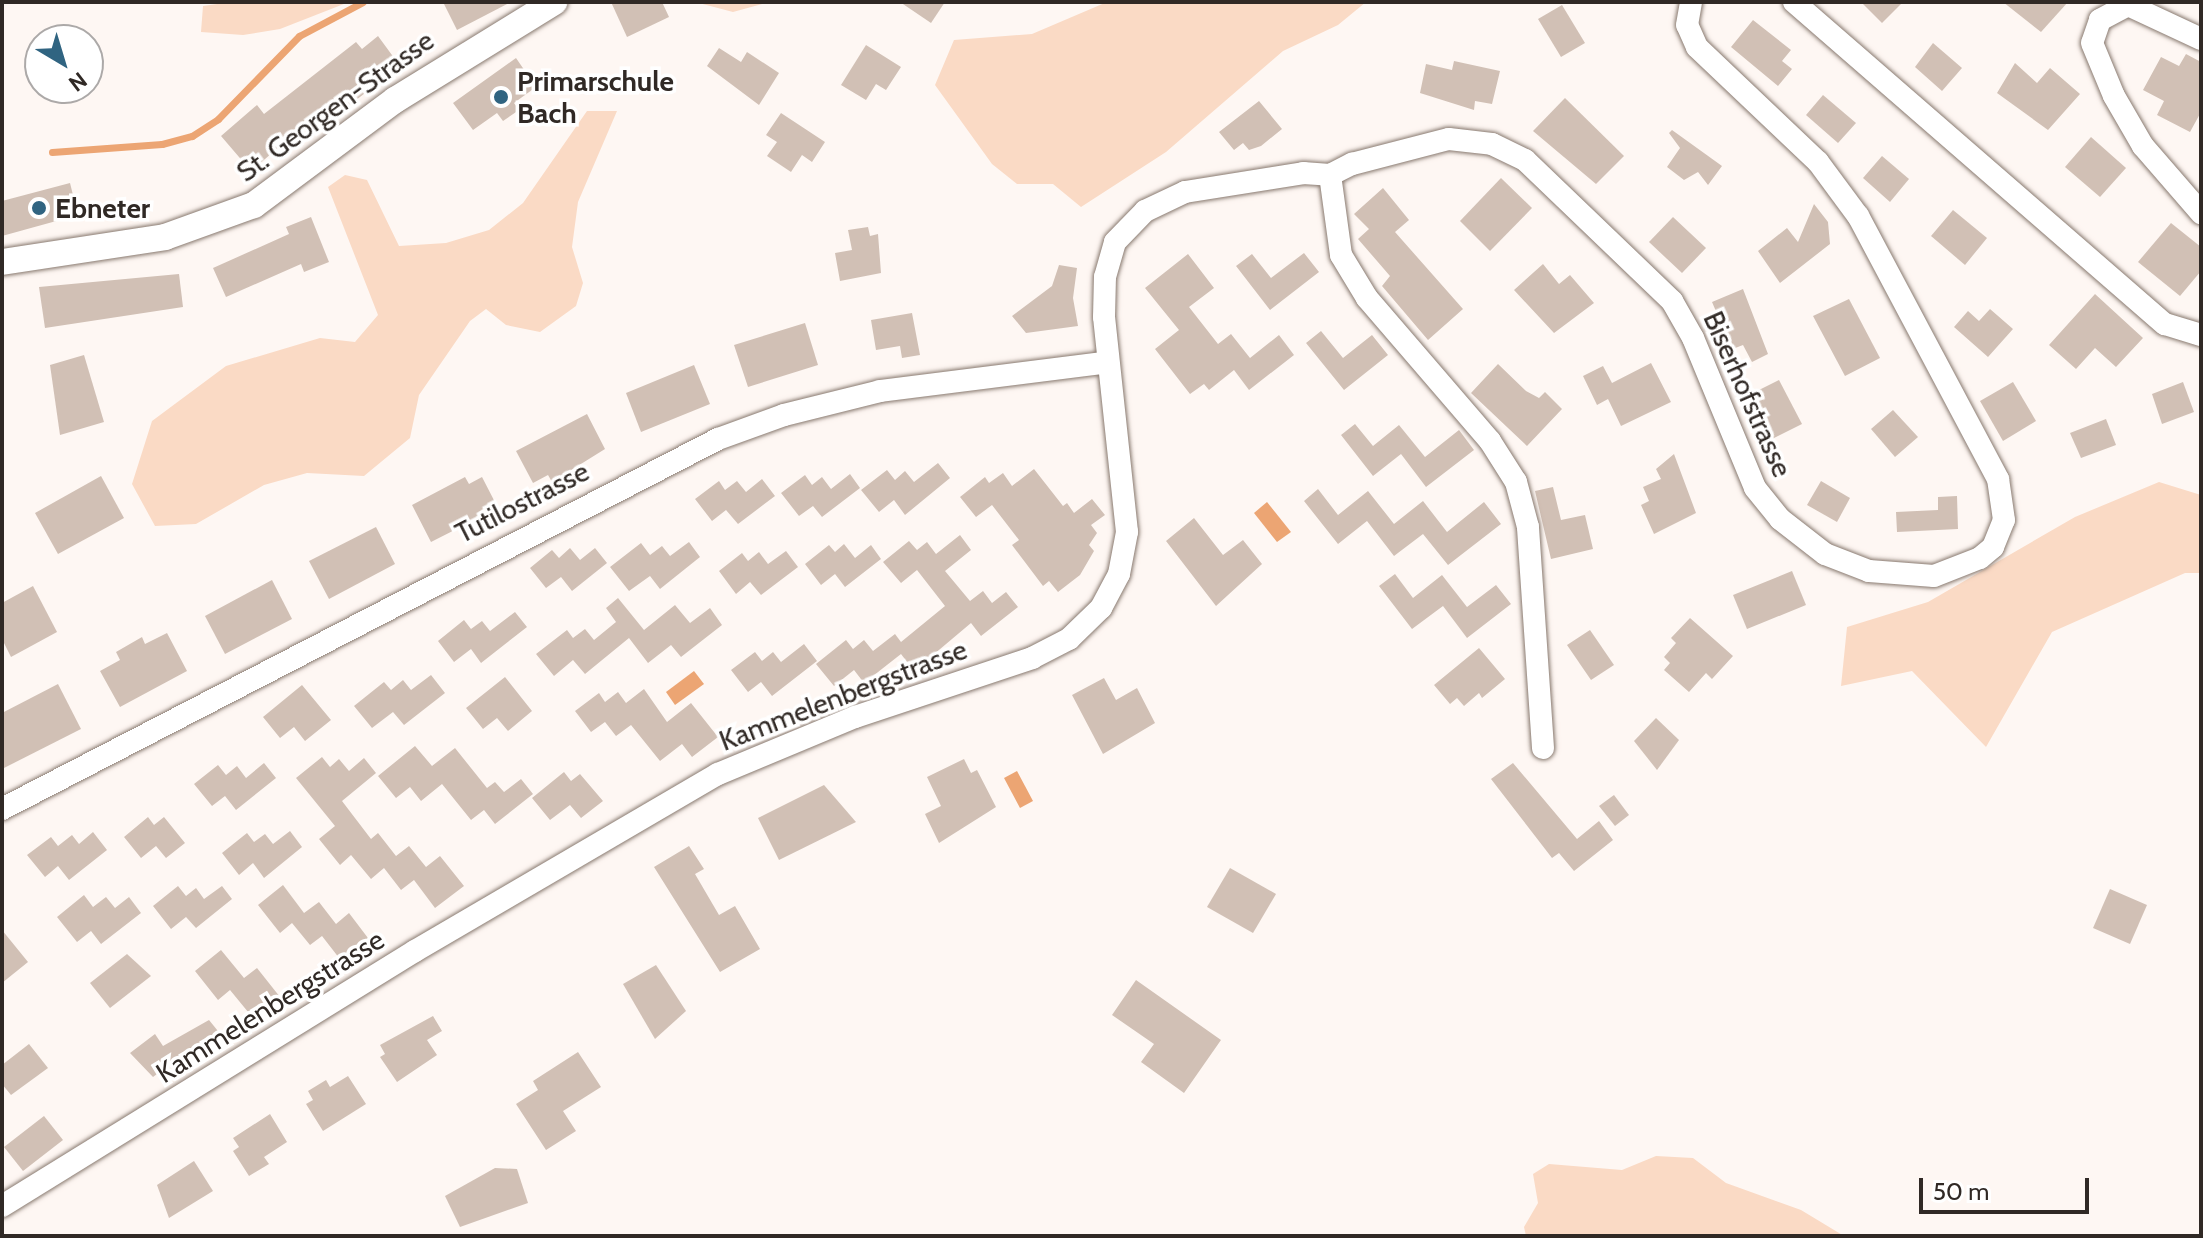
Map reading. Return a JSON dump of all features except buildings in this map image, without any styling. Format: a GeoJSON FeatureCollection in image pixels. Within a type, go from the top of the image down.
{"type":"FeatureCollection","features":[{"type":"Feature","properties":{"kind":"street","name":"St. Georgen-Strasse"},"geometry":{"type":"LineString","coordinates":[[2,262],[165,237],[254,205],[395,100],[554,2]]}},
{"type":"Feature","properties":{"kind":"street","name":"Biserhofstrasse"},"geometry":{"type":"LineString","coordinates":[[1330,175],[1352,164],[1449,139],[1509,149],[1672,301],[1693,338],[1745,470],[1780,519],[1825,554],[1869,571],[1934,576],[1968,566],[1993,547],[2001,532],[2004,506],[1998,479],[1840,187],[1697,47],[1687,25],[1691,2]]}},
{"type":"Feature","properties":{"kind":"street"},"geometry":{"type":"LineString","coordinates":[[1794,2],[2165,324],[2201,335]]}},
{"type":"Feature","properties":{"kind":"street"},"geometry":{"type":"LineString","coordinates":[[2201,39],[2128,5],[2100,20],[2093,49],[2143,146],[2201,213]]}},
{"type":"Feature","properties":{"kind":"street","name":"Kammelenbergstrasse"},"geometry":{"type":"LineString","coordinates":[[2,1206],[415,951],[718,774],[855,717],[1032,658],[1069,639],[1101,608],[1119,574],[1127,532],[1108,362],[1105,277],[1124,228],[1165,198],[1185,192],[1303,173],[1330,175]]}},
{"type":"Feature","properties":{"kind":"street"},"geometry":{"type":"LineString","coordinates":[[1330,175],[1333,222],[1356,283],[1490,441],[1516,482],[1528,527],[1543,748]]}},
{"type":"Feature","properties":{"kind":"street","name":"Tutilostrasse"},"geometry":{"type":"LineString","coordinates":[[2,809],[718,439],[784,415],[880,391],[1108,362]]}},
{"type":"Feature","properties":{"kind":"shaded area"},"geometry":{"type":"Polygon","coordinates":[[[231,2],[349,2],[280,29],[243,35],[201,32],[203,6],[231,2]]]}},
{"type":"Feature","properties":{"kind":"shaded area"},"geometry":{"type":"Polygon","coordinates":[[[695,2],[770,2],[733,12],[695,2]]]}},
{"type":"Feature","properties":{"kind":"shaded area"},"geometry":{"type":"Polygon","coordinates":[[[1107,2],[1366,2],[1338,25],[1283,51],[1166,152],[1081,207],[1053,184],[1017,184],[992,164],[935,85],[954,40],[1032,34],[1107,2]]]}},
{"type":"Feature","properties":{"kind":"shaded area"},"geometry":{"type":"Polygon","coordinates":[[[587,111],[617,111],[578,202],[572,247],[583,283],[576,306],[540,332],[506,325],[486,309],[470,321],[419,395],[410,438],[364,476],[307,473],[264,485],[196,524],[155,526],[132,484],[152,421],[226,366],[320,338],[355,342],[378,315],[328,187],[345,175],[367,180],[399,246],[446,243],[489,230],[523,203],[587,111]]]}},
{"type":"Feature","properties":{"kind":"shaded area"},"geometry":{"type":"Polygon","coordinates":[[[2159,482],[2201,495],[2201,573],[2185,573],[2052,632],[1986,747],[1912,671],[1841,686],[1847,627],[1928,602],[2075,517],[2159,482]]]}},
{"type":"Feature","properties":{"kind":"shaded area"},"geometry":{"type":"Polygon","coordinates":[[[1267,502],[1291,532],[1277,542],[1254,513],[1267,502]]]}},
{"type":"Feature","properties":{"kind":"shaded area"},"geometry":{"type":"Polygon","coordinates":[[[694,671],[704,684],[675,705],[666,692],[694,671]]]}},
{"type":"Feature","properties":{"kind":"shaded area"},"geometry":{"type":"Polygon","coordinates":[[[1017,771],[1033,801],[1020,808],[1004,778],[1017,771]]]}},
{"type":"Feature","properties":{"kind":"shaded area"},"geometry":{"type":"Polygon","coordinates":[[[1656,1156],[1693,1158],[1726,1183],[1801,1210],[1844,1236],[1526,1236],[1524,1227],[1538,1203],[1533,1174],[1549,1164],[1622,1170],[1656,1156]]]}},
{"type":"Feature","properties":{"kind":"waterway"},"geometry":{"type":"LineString","coordinates":[[52,152],[162,144],[192,136],[218,119],[299,36],[363,2]]}},
{"type":"Feature","properties":{"kind":"place","name":"Primarschule Bach"},"geometry":{"type":"Point","coordinates":[501,97]}},
{"type":"Feature","properties":{"kind":"place","name":"Ebneter"},"geometry":{"type":"Point","coordinates":[39,208]}}]}
